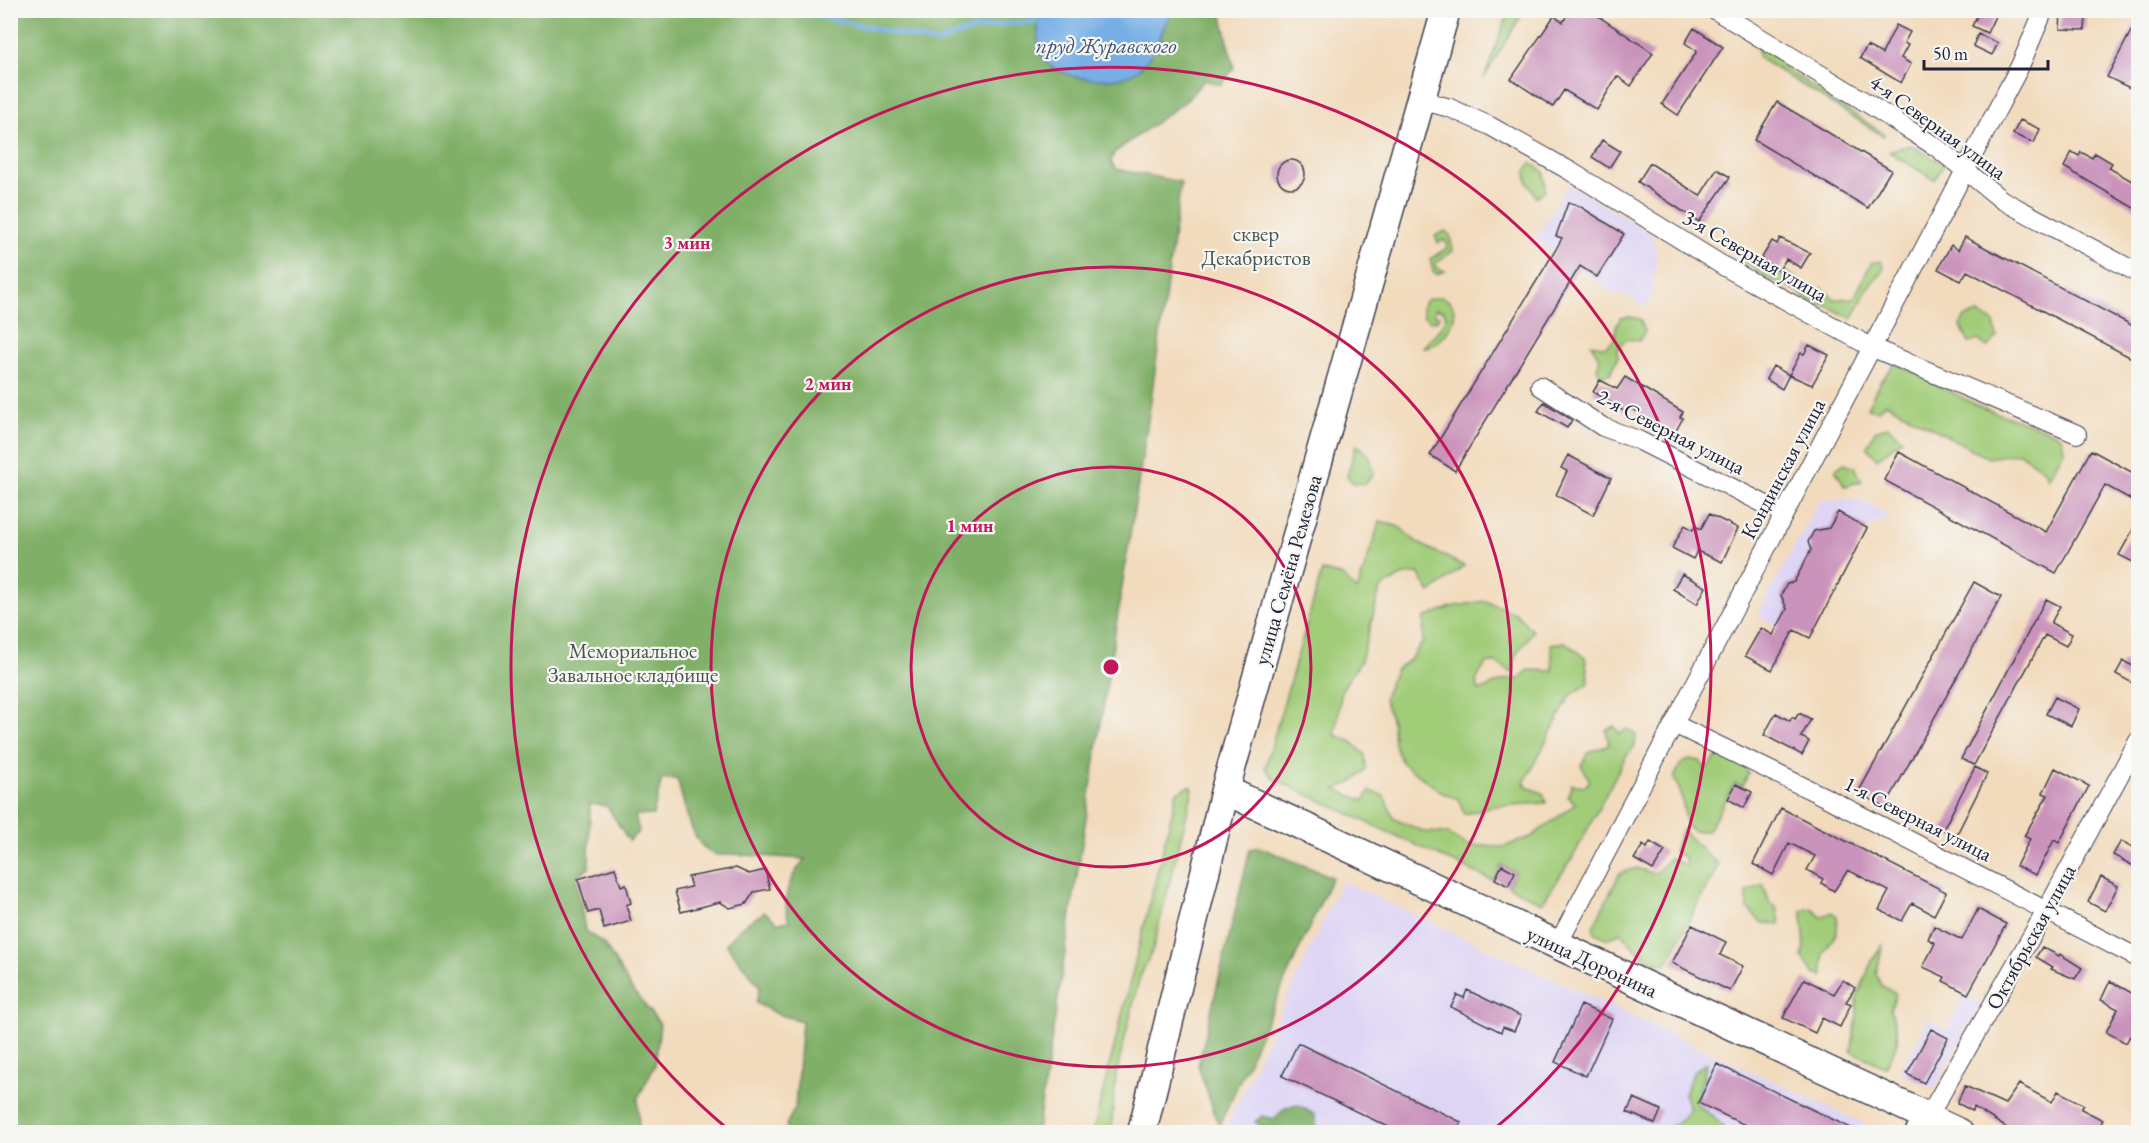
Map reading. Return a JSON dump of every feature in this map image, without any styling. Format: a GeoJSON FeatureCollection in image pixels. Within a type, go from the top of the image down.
{"type":"FeatureCollection","features":[{"type":"Feature","properties":{"kind":"main road","name":"улица Семёна Ремезова"},"geometry":{"type":"LineString","coordinates":[[1142,1132],[1225,790],[1446,10]]}},
{"type":"Feature","properties":{"kind":"main road","name":"улица Доронина"},"geometry":{"type":"LineString","coordinates":[[1225,790],[1557,946],[1924,1125],[1960,1132]]}},
{"type":"Feature","properties":{"kind":"street","name":"4-я Северная улица"},"geometry":{"type":"LineString","coordinates":[[1715,10],[1936,147],[2002,200],[2139,273]]}},
{"type":"Feature","properties":{"kind":"street","name":"Кондинская улица"},"geometry":{"type":"LineString","coordinates":[[1557,946],[2020,66],[2044,10]]}},
{"type":"Feature","properties":{"kind":"street","name":"3-я Северная улица"},"geometry":{"type":"LineString","coordinates":[[1420,100],[1450,108],[1490,126],[1570,171],[1725,267],[1871,347],[2077,434]]}},
{"type":"Feature","properties":{"kind":"street","name":"2-я Северная улица"},"geometry":{"type":"LineString","coordinates":[[1540,386],[1603,427],[1638,440],[1784,514]]}},
{"type":"Feature","properties":{"kind":"street","name":"1-я Северная улица"},"geometry":{"type":"LineString","coordinates":[[1674,724],[2139,958]]}},
{"type":"Feature","properties":{"kind":"street","name":"Октябрьская улица"},"geometry":{"type":"LineString","coordinates":[[1924,1125],[2046,911],[2139,741]]}},
{"type":"Feature","properties":{"kind":"shaded area"},"geometry":{"type":"Polygon","coordinates":[[[1568,184],[1653,235],[1657,258],[1652,293],[1646,307],[1620,292],[1618,295],[1535,240],[1568,184]]]}},
{"type":"Feature","properties":{"kind":"shaded area"},"geometry":{"type":"Polygon","coordinates":[[[1860,499],[1890,516],[1867,528],[1837,512],[1827,532],[1811,550],[1794,582],[1787,584],[1781,595],[1784,602],[1789,605],[1777,627],[1757,615],[1820,500],[1860,499]]]}},
{"type":"Feature","properties":{"kind":"shaded area"},"geometry":{"type":"Polygon","coordinates":[[[1342,881],[1871,1127],[1869,1132],[1224,1132],[1342,881]]]}},
{"type":"Feature","properties":{"kind":"shaded area"},"geometry":{"type":"Polygon","coordinates":[[[1964,995],[1981,1003],[1934,1089],[1900,1073],[1927,1019],[1947,1029],[1964,995]]]}},
{"type":"Feature","properties":{"kind":"green space","name":"Мемориальное Завальное кладбище"},"geometry":{"type":"Polygon","coordinates":[[[879,10],[882,15],[901,15],[913,10],[1048,11],[1038,21],[1045,62],[1061,71],[1082,77],[1157,49],[1165,22],[1173,11],[1221,11],[1234,68],[1221,85],[1204,80],[1187,100],[1114,153],[1111,162],[1116,169],[1181,182],[1149,414],[1037,1132],[788,1132],[786,1125],[795,1108],[802,1021],[777,1014],[756,1003],[760,987],[726,944],[742,926],[765,912],[778,923],[789,921],[786,904],[788,888],[805,859],[717,855],[707,850],[692,830],[677,779],[662,779],[653,815],[635,815],[639,831],[629,841],[607,806],[590,804],[589,868],[576,876],[585,930],[605,945],[631,988],[660,1024],[655,1065],[638,1098],[639,1132],[11,1132],[10,11],[879,10]]]}},
{"type":"Feature","properties":{"kind":"green space"},"geometry":{"type":"Polygon","coordinates":[[[1509,11],[1524,11],[1484,78],[1509,11]]]}},
{"type":"Feature","properties":{"kind":"green space"},"geometry":{"type":"Polygon","coordinates":[[[1757,46],[1768,47],[1784,56],[1785,68],[1884,134],[1883,136],[1759,58],[1757,46]]]}},
{"type":"Feature","properties":{"kind":"green space"},"geometry":{"type":"Polygon","coordinates":[[[1909,145],[1944,164],[1935,180],[1889,152],[1909,145]]]}},
{"type":"Feature","properties":{"kind":"green space"},"geometry":{"type":"Polygon","coordinates":[[[1531,163],[1544,172],[1545,190],[1536,197],[1527,181],[1526,171],[1531,163]]]}},
{"type":"Feature","properties":{"kind":"green space"},"geometry":{"type":"Polygon","coordinates":[[[1445,231],[1450,235],[1453,251],[1436,263],[1437,268],[1445,271],[1437,274],[1433,272],[1430,259],[1447,248],[1446,242],[1443,240],[1438,243],[1435,236],[1445,231]]]}},
{"type":"Feature","properties":{"kind":"green space"},"geometry":{"type":"Polygon","coordinates":[[[1744,253],[1782,275],[1787,272],[1813,291],[1822,288],[1835,299],[1854,298],[1871,263],[1881,261],[1884,268],[1868,288],[1852,319],[1827,306],[1805,299],[1793,288],[1766,278],[1741,262],[1744,253]]]}},
{"type":"Feature","properties":{"kind":"green space"},"geometry":{"type":"Polygon","coordinates":[[[1441,297],[1450,302],[1454,310],[1454,318],[1445,335],[1430,346],[1423,347],[1440,329],[1446,317],[1444,311],[1435,309],[1434,314],[1440,316],[1437,320],[1430,321],[1423,316],[1422,307],[1426,300],[1441,297]]]}},
{"type":"Feature","properties":{"kind":"green space"},"geometry":{"type":"Polygon","coordinates":[[[1979,313],[1994,323],[1997,337],[1987,347],[1978,340],[1969,343],[1960,326],[1965,317],[1979,313]]]}},
{"type":"Feature","properties":{"kind":"green space"},"geometry":{"type":"Polygon","coordinates":[[[1621,318],[1640,319],[1645,331],[1639,341],[1627,339],[1617,349],[1618,357],[1610,374],[1600,375],[1597,368],[1600,359],[1591,344],[1605,347],[1615,338],[1616,326],[1621,318]]]}},
{"type":"Feature","properties":{"kind":"green space"},"geometry":{"type":"Polygon","coordinates":[[[1895,364],[1981,407],[2045,429],[2062,438],[2064,451],[2048,479],[2045,471],[2019,453],[1988,458],[1886,403],[1878,410],[1867,408],[1880,382],[1895,364]]]}},
{"type":"Feature","properties":{"kind":"green space"},"geometry":{"type":"Polygon","coordinates":[[[1888,426],[1902,439],[1877,459],[1867,447],[1875,431],[1888,426]]]}},
{"type":"Feature","properties":{"kind":"green space"},"geometry":{"type":"Polygon","coordinates":[[[1356,445],[1367,454],[1372,465],[1373,475],[1365,484],[1353,483],[1347,476],[1356,445]]]}},
{"type":"Feature","properties":{"kind":"green space"},"geometry":{"type":"Polygon","coordinates":[[[1844,463],[1855,467],[1862,481],[1845,486],[1835,470],[1844,463]]]}},
{"type":"Feature","properties":{"kind":"green space"},"geometry":{"type":"Polygon","coordinates":[[[1380,521],[1399,527],[1418,543],[1464,566],[1430,593],[1418,573],[1401,576],[1380,589],[1361,661],[1342,689],[1335,735],[1352,742],[1365,755],[1366,769],[1351,783],[1335,789],[1364,801],[1370,791],[1384,796],[1394,819],[1425,832],[1447,833],[1466,845],[1503,847],[1531,837],[1575,804],[1568,795],[1572,784],[1585,786],[1590,781],[1581,765],[1589,752],[1609,745],[1606,730],[1614,726],[1620,734],[1627,729],[1636,734],[1635,746],[1626,756],[1573,857],[1542,903],[1508,886],[1515,872],[1502,865],[1495,879],[1491,880],[1274,779],[1265,768],[1322,571],[1343,576],[1357,591],[1380,521]]]}},
{"type":"Feature","properties":{"kind":"green space"},"geometry":{"type":"Polygon","coordinates":[[[1485,601],[1515,613],[1533,631],[1517,653],[1512,673],[1497,663],[1486,663],[1476,680],[1479,691],[1507,679],[1520,679],[1528,670],[1553,671],[1551,644],[1565,642],[1585,657],[1589,683],[1570,696],[1524,783],[1529,788],[1543,793],[1546,803],[1492,806],[1465,814],[1458,799],[1443,793],[1402,763],[1394,744],[1393,725],[1384,698],[1395,670],[1409,661],[1423,642],[1424,618],[1451,607],[1485,601]]]}},
{"type":"Feature","properties":{"kind":"green space"},"geometry":{"type":"Polygon","coordinates":[[[1715,758],[1727,758],[1744,765],[1748,774],[1743,786],[1735,783],[1708,831],[1694,831],[1687,827],[1681,793],[1674,778],[1680,765],[1689,759],[1700,761],[1706,769],[1715,758]]]}},
{"type":"Feature","properties":{"kind":"green space"},"geometry":{"type":"Polygon","coordinates":[[[1190,786],[1193,789],[1153,949],[1139,979],[1116,1075],[1111,1132],[1093,1132],[1177,792],[1190,786]]]}},
{"type":"Feature","properties":{"kind":"green space"},"geometry":{"type":"Polygon","coordinates":[[[1682,830],[1719,864],[1666,964],[1659,963],[1640,953],[1621,932],[1608,939],[1595,933],[1593,927],[1620,873],[1637,868],[1655,874],[1670,858],[1686,866],[1685,858],[1673,851],[1682,830]]]}},
{"type":"Feature","properties":{"kind":"green space"},"geometry":{"type":"Polygon","coordinates":[[[1259,847],[1332,877],[1219,1126],[1198,1066],[1250,849],[1259,847]]]}},
{"type":"Feature","properties":{"kind":"green space"},"geometry":{"type":"Polygon","coordinates":[[[1764,885],[1769,902],[1777,908],[1780,924],[1762,923],[1747,908],[1747,891],[1764,885]]]}},
{"type":"Feature","properties":{"kind":"green space"},"geometry":{"type":"Polygon","coordinates":[[[1811,908],[1821,917],[1832,912],[1837,916],[1837,932],[1823,954],[1823,976],[1814,974],[1802,956],[1804,938],[1802,910],[1811,908]]]}},
{"type":"Feature","properties":{"kind":"green space"},"geometry":{"type":"Polygon","coordinates":[[[1883,944],[1876,974],[1882,986],[1896,994],[1890,1010],[1897,1033],[1894,1051],[1885,1067],[1851,1051],[1857,1019],[1857,997],[1872,961],[1883,944]]]}},
{"type":"Feature","properties":{"kind":"green space"},"geometry":{"type":"Polygon","coordinates":[[[1707,1063],[1696,1104],[1715,1118],[1727,1132],[1668,1132],[1667,1129],[1681,1120],[1690,1108],[1684,1094],[1694,1071],[1707,1063]]]}},
{"type":"Feature","properties":{"kind":"green space"},"geometry":{"type":"Polygon","coordinates":[[[1298,1105],[1315,1115],[1316,1132],[1270,1132],[1255,1122],[1262,1116],[1275,1119],[1285,1108],[1298,1105]]]}},
{"type":"Feature","properties":{"kind":"water","name":"пруд Журавского"},"geometry":{"type":"Polygon","coordinates":[[[1048,11],[1173,11],[1151,55],[1139,69],[1119,78],[1091,79],[1064,73],[1053,68],[1042,57],[1039,47],[1038,21],[1048,11]]]}},
{"type":"Feature","properties":{"kind":"building"},"geometry":{"type":"Polygon","coordinates":[[[1570,10],[1602,10],[1598,16],[1653,53],[1631,86],[1617,76],[1597,110],[1564,90],[1553,107],[1511,79],[1554,16],[1563,22],[1570,10]]]}},
{"type":"Feature","properties":{"kind":"building"},"geometry":{"type":"Polygon","coordinates":[[[1980,10],[1998,10],[1987,33],[1972,26],[1980,10]]]}},
{"type":"Feature","properties":{"kind":"building"},"geometry":{"type":"Polygon","coordinates":[[[2061,12],[2086,15],[2085,30],[2060,29],[2061,12]]]}},
{"type":"Feature","properties":{"kind":"building"},"geometry":{"type":"Polygon","coordinates":[[[2139,16],[2139,72],[2130,88],[2107,77],[2139,16]]]}},
{"type":"Feature","properties":{"kind":"building"},"geometry":{"type":"Polygon","coordinates":[[[1896,25],[1910,32],[1904,43],[1908,45],[1901,58],[1911,64],[1901,83],[1860,58],[1867,46],[1882,54],[1896,25]]]}},
{"type":"Feature","properties":{"kind":"building"},"geometry":{"type":"Polygon","coordinates":[[[1694,28],[1723,47],[1678,115],[1662,104],[1697,51],[1685,43],[1694,28]]]}},
{"type":"Feature","properties":{"kind":"building"},"geometry":{"type":"Polygon","coordinates":[[[1978,34],[1998,43],[1992,55],[1973,46],[1978,34]]]}},
{"type":"Feature","properties":{"kind":"building"},"geometry":{"type":"Polygon","coordinates":[[[1777,102],[1891,170],[1868,208],[1754,140],[1777,102]]]}},
{"type":"Feature","properties":{"kind":"building"},"geometry":{"type":"Polygon","coordinates":[[[2020,120],[2040,129],[2034,143],[2013,134],[2020,120]]]}},
{"type":"Feature","properties":{"kind":"building"},"geometry":{"type":"Polygon","coordinates":[[[1602,140],[1620,151],[1609,168],[1592,157],[1602,140]]]}},
{"type":"Feature","properties":{"kind":"building"},"geometry":{"type":"Polygon","coordinates":[[[2072,152],[2079,156],[2081,152],[2092,158],[2095,153],[2112,163],[2109,168],[2139,185],[2139,211],[2064,167],[2072,152]]]}},
{"type":"Feature","properties":{"kind":"building"},"geometry":{"type":"Polygon","coordinates":[[[1291,160],[1301,164],[1305,174],[1301,184],[1291,188],[1281,184],[1277,174],[1281,164],[1291,160]]]}},
{"type":"Feature","properties":{"kind":"building"},"geometry":{"type":"Polygon","coordinates":[[[1650,163],[1700,196],[1717,169],[1730,177],[1699,222],[1638,182],[1650,163]]]}},
{"type":"Feature","properties":{"kind":"building"},"geometry":{"type":"Polygon","coordinates":[[[1568,203],[1581,207],[1624,234],[1597,277],[1580,266],[1455,471],[1430,455],[1555,251],[1562,238],[1556,236],[1568,203]]]}},
{"type":"Feature","properties":{"kind":"building"},"geometry":{"type":"Polygon","coordinates":[[[1965,237],[2139,329],[2139,362],[1967,271],[1961,281],[1938,269],[1951,245],[1958,250],[1965,237]]]}},
{"type":"Feature","properties":{"kind":"building"},"geometry":{"type":"Polygon","coordinates":[[[1780,238],[1810,253],[1801,268],[1786,259],[1779,270],[1761,259],[1772,241],[1777,244],[1780,238]]]}},
{"type":"Feature","properties":{"kind":"building"},"geometry":{"type":"Polygon","coordinates":[[[1809,345],[1829,355],[1812,385],[1789,375],[1801,353],[1804,354],[1809,345]]]}},
{"type":"Feature","properties":{"kind":"building"},"geometry":{"type":"Polygon","coordinates":[[[1773,366],[1789,375],[1782,389],[1766,379],[1773,366]]]}},
{"type":"Feature","properties":{"kind":"building"},"geometry":{"type":"Polygon","coordinates":[[[1625,377],[1683,412],[1680,417],[1683,418],[1673,436],[1630,407],[1627,413],[1593,392],[1600,380],[1617,389],[1625,377]]]}},
{"type":"Feature","properties":{"kind":"building"},"geometry":{"type":"Polygon","coordinates":[[[1544,402],[1572,420],[1567,428],[1538,411],[1544,402]]]}},
{"type":"Feature","properties":{"kind":"building"},"geometry":{"type":"Polygon","coordinates":[[[2091,450],[2139,476],[2139,504],[2105,485],[2056,573],[1884,480],[1899,452],[2046,532],[2091,450]]]}},
{"type":"Feature","properties":{"kind":"building"},"geometry":{"type":"Polygon","coordinates":[[[1568,455],[1611,478],[1593,515],[1556,495],[1567,471],[1561,468],[1568,455]]]}},
{"type":"Feature","properties":{"kind":"building"},"geometry":{"type":"Polygon","coordinates":[[[1838,512],[1867,528],[1810,638],[1794,630],[1772,670],[1745,656],[1761,628],[1773,635],[1787,609],[1781,595],[1787,584],[1794,582],[1811,550],[1808,542],[1814,531],[1829,528],[1838,512]]]}},
{"type":"Feature","properties":{"kind":"building"},"geometry":{"type":"Polygon","coordinates":[[[1709,514],[1738,528],[1722,562],[1697,551],[1693,559],[1672,548],[1685,525],[1693,530],[1695,526],[1701,529],[1709,514]]]}},
{"type":"Feature","properties":{"kind":"building"},"geometry":{"type":"Polygon","coordinates":[[[2139,519],[2139,553],[2133,562],[2119,555],[2139,519]]]}},
{"type":"Feature","properties":{"kind":"building"},"geometry":{"type":"Polygon","coordinates":[[[1682,574],[1706,587],[1697,604],[1673,589],[1682,574]]]}},
{"type":"Feature","properties":{"kind":"building"},"geometry":{"type":"Polygon","coordinates":[[[1974,582],[2001,597],[1885,807],[1858,793],[1974,582]]]}},
{"type":"Feature","properties":{"kind":"building"},"geometry":{"type":"Polygon","coordinates":[[[2046,599],[2060,606],[2051,623],[2072,634],[2066,646],[2045,635],[1974,765],[1961,759],[2046,599]]]}},
{"type":"Feature","properties":{"kind":"building"},"geometry":{"type":"Polygon","coordinates":[[[2123,661],[2139,669],[2134,684],[2116,674],[2123,661]]]}},
{"type":"Feature","properties":{"kind":"building"},"geometry":{"type":"Polygon","coordinates":[[[2055,697],[2079,709],[2071,726],[2046,714],[2055,697]]]}},
{"type":"Feature","properties":{"kind":"building"},"geometry":{"type":"Polygon","coordinates":[[[1776,713],[1790,721],[1792,717],[1795,719],[1799,713],[1811,719],[1801,737],[1809,741],[1802,755],[1764,735],[1776,713]]]}},
{"type":"Feature","properties":{"kind":"building"},"geometry":{"type":"Polygon","coordinates":[[[1975,767],[1987,774],[1956,836],[1943,830],[1975,767]]]}},
{"type":"Feature","properties":{"kind":"building"},"geometry":{"type":"Polygon","coordinates":[[[2055,768],[2089,786],[2059,843],[2054,840],[2036,875],[2016,866],[2030,839],[2024,836],[2048,795],[2043,793],[2055,768]]]}},
{"type":"Feature","properties":{"kind":"building"},"geometry":{"type":"Polygon","coordinates":[[[1736,784],[1752,792],[1744,808],[1728,799],[1736,784]]]}},
{"type":"Feature","properties":{"kind":"building"},"geometry":{"type":"Polygon","coordinates":[[[1781,808],[1946,892],[1934,915],[1912,903],[1902,921],[1879,910],[1889,891],[1848,870],[1834,891],[1821,883],[1823,879],[1807,870],[1815,856],[1789,843],[1773,875],[1753,864],[1781,808]]]}},
{"type":"Feature","properties":{"kind":"building"},"geometry":{"type":"Polygon","coordinates":[[[2121,841],[2139,850],[2139,869],[2113,855],[2121,841]]]}},
{"type":"Feature","properties":{"kind":"building"},"geometry":{"type":"Polygon","coordinates":[[[1650,842],[1665,851],[1653,870],[1634,859],[1643,845],[1647,848],[1650,842]]]}},
{"type":"Feature","properties":{"kind":"building"},"geometry":{"type":"Polygon","coordinates":[[[1502,865],[1515,872],[1508,886],[1495,879],[1502,865]]]}},
{"type":"Feature","properties":{"kind":"building"},"geometry":{"type":"Polygon","coordinates":[[[615,868],[621,886],[626,884],[631,903],[626,905],[631,921],[604,929],[599,910],[588,913],[578,879],[615,868]]]}},
{"type":"Feature","properties":{"kind":"building"},"geometry":{"type":"Polygon","coordinates":[[[736,868],[749,874],[765,870],[770,889],[754,892],[746,904],[730,908],[720,902],[681,912],[675,891],[691,887],[688,877],[736,868]]]}},
{"type":"Feature","properties":{"kind":"building"},"geometry":{"type":"Polygon","coordinates":[[[2101,877],[2118,886],[2105,911],[2088,902],[2101,877]]]}},
{"type":"Feature","properties":{"kind":"building"},"geometry":{"type":"Polygon","coordinates":[[[1978,909],[2006,924],[1968,994],[1943,981],[1945,977],[1923,967],[1935,943],[1928,939],[1934,926],[1962,940],[1978,909]]]}},
{"type":"Feature","properties":{"kind":"building"},"geometry":{"type":"Polygon","coordinates":[[[1692,925],[1726,942],[1720,955],[1743,966],[1730,991],[1672,963],[1692,925]]]}},
{"type":"Feature","properties":{"kind":"building"},"geometry":{"type":"Polygon","coordinates":[[[2042,947],[2059,956],[2060,954],[2082,968],[2075,979],[2051,969],[2053,967],[2036,957],[2042,947]]]}},
{"type":"Feature","properties":{"kind":"building"},"geometry":{"type":"Polygon","coordinates":[[[1804,979],[1834,994],[1843,980],[1855,988],[1846,1002],[1851,1004],[1840,1027],[1822,1018],[1815,1033],[1783,1018],[1804,979]]]}},
{"type":"Feature","properties":{"kind":"building"},"geometry":{"type":"Polygon","coordinates":[[[2110,981],[2139,997],[2139,1041],[2130,1036],[2126,1043],[2106,1032],[2118,1009],[2101,1000],[2110,981]]]}},
{"type":"Feature","properties":{"kind":"building"},"geometry":{"type":"Polygon","coordinates":[[[1467,990],[1521,1016],[1514,1031],[1503,1027],[1501,1032],[1451,1007],[1457,995],[1464,998],[1467,990]]]}},
{"type":"Feature","properties":{"kind":"building"},"geometry":{"type":"Polygon","coordinates":[[[1581,1005],[1612,1019],[1586,1076],[1555,1062],[1581,1005]]]}},
{"type":"Feature","properties":{"kind":"building"},"geometry":{"type":"Polygon","coordinates":[[[1931,1029],[1948,1038],[1924,1083],[1907,1074],[1931,1029]]]}},
{"type":"Feature","properties":{"kind":"building"},"geometry":{"type":"Polygon","coordinates":[[[1298,1043],[1461,1122],[1456,1132],[1399,1132],[1282,1076],[1298,1043]]]}},
{"type":"Feature","properties":{"kind":"building"},"geometry":{"type":"Polygon","coordinates":[[[1717,1064],[1859,1132],[1760,1132],[1698,1103],[1717,1064]]]}},
{"type":"Feature","properties":{"kind":"building"},"geometry":{"type":"Polygon","coordinates":[[[2019,1084],[2052,1102],[2058,1091],[2084,1105],[2081,1109],[2103,1120],[2096,1132],[2082,1132],[2072,1127],[2069,1132],[2013,1132],[1974,1107],[1972,1111],[1957,1103],[1965,1086],[2005,1104],[2019,1084]]]}},
{"type":"Feature","properties":{"kind":"building"},"geometry":{"type":"Polygon","coordinates":[[[1634,1098],[1661,1110],[1655,1124],[1627,1112],[1634,1098]]]}},
{"type":"Feature","properties":{"kind":"waterway"},"geometry":{"type":"LineString","coordinates":[[10,13],[26,10]]}},
{"type":"Feature","properties":{"kind":"waterway"},"geometry":{"type":"LineString","coordinates":[[792,10],[938,43],[974,30],[1038,21]]}},
{"type":"Feature","properties":{"kind":"park label","name":"сквер Декабристов"},"geometry":{"type":"Point","coordinates":[1256,246]}}]}
